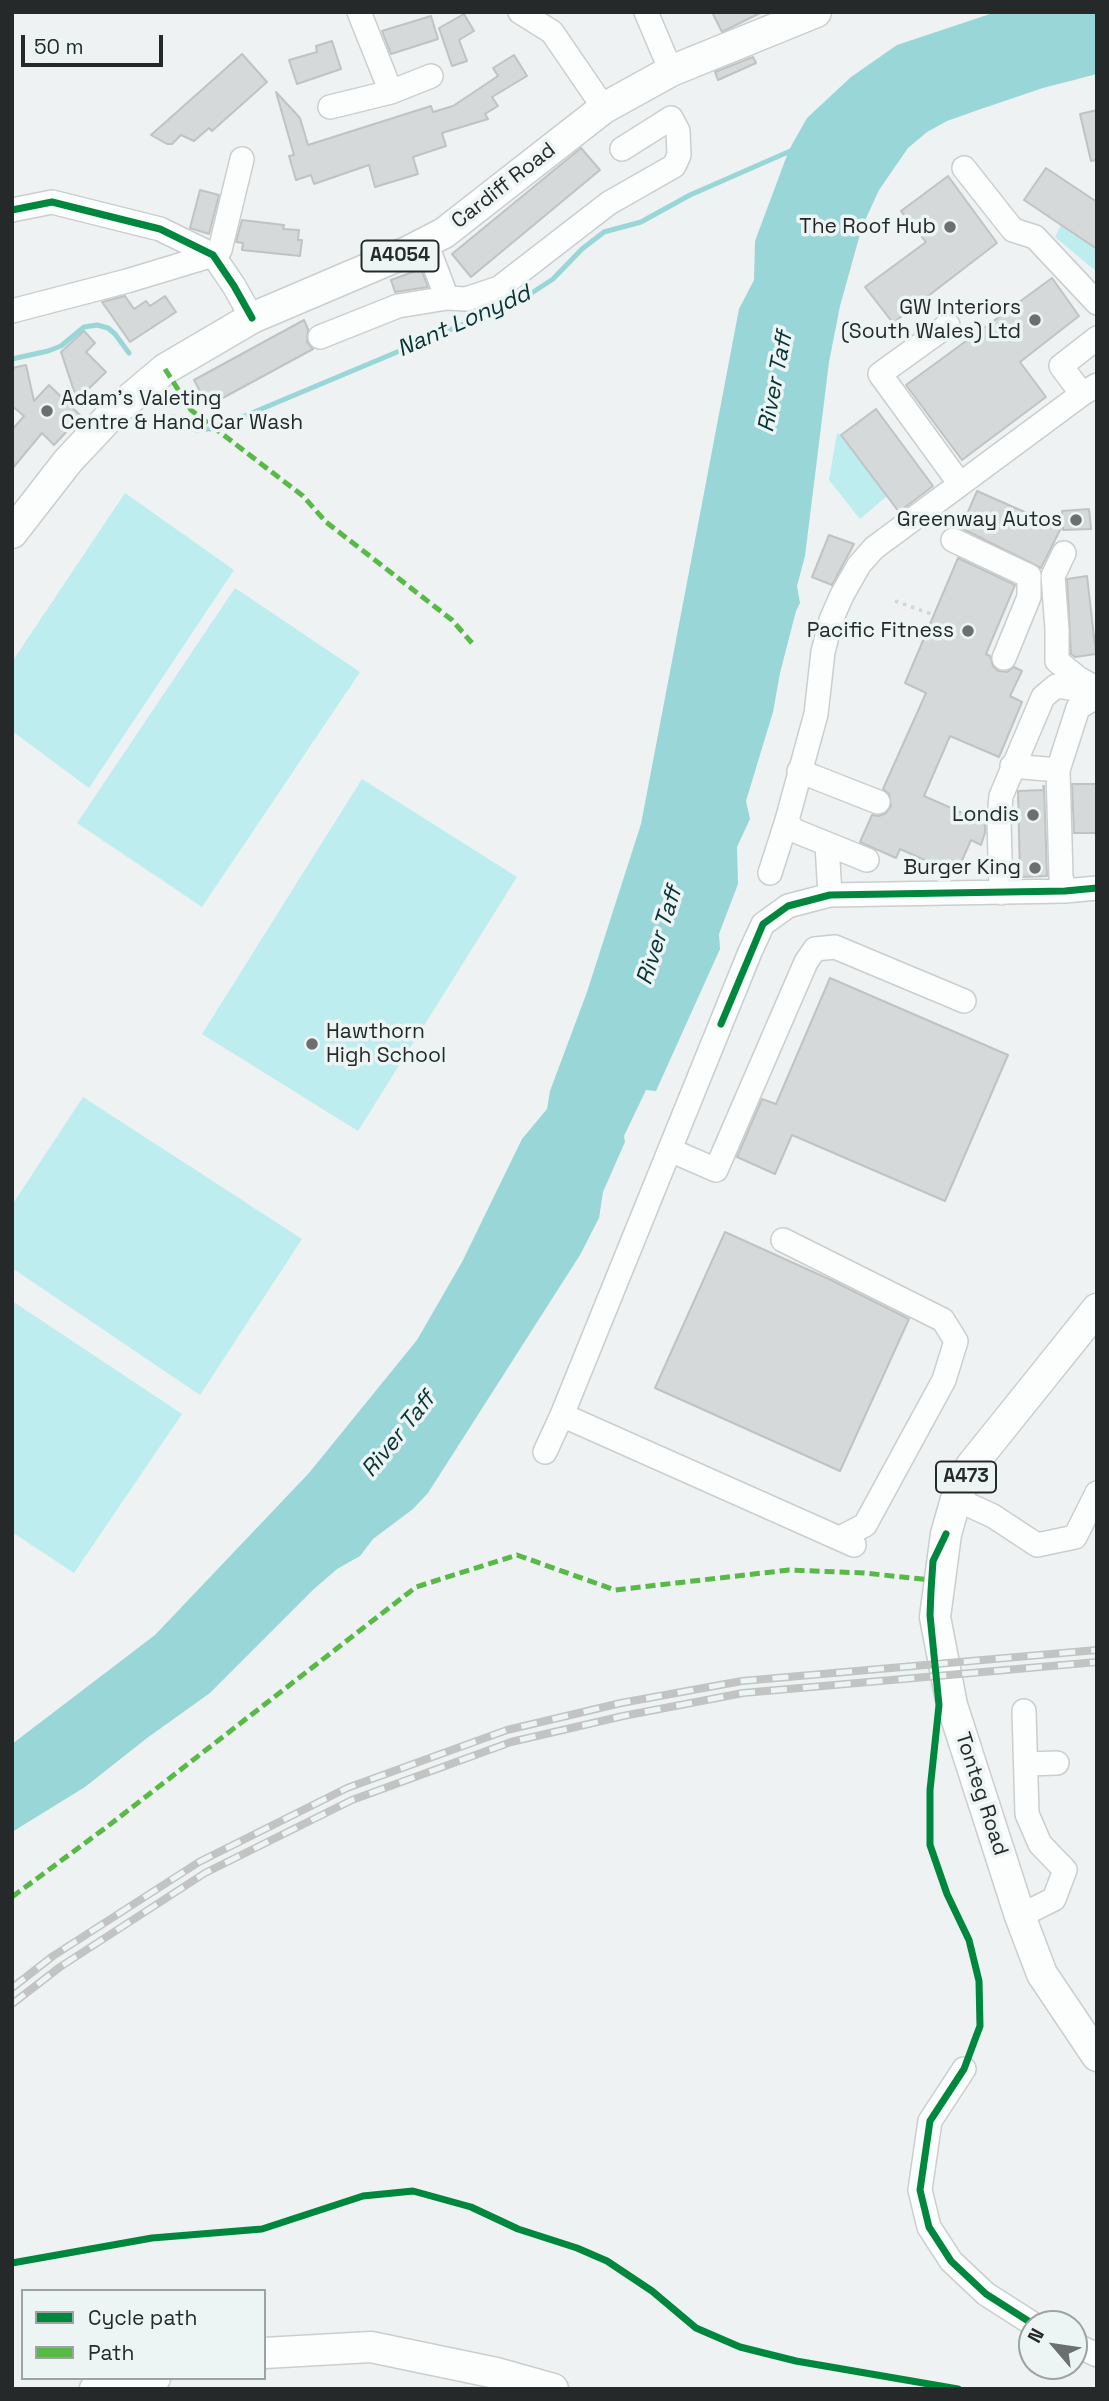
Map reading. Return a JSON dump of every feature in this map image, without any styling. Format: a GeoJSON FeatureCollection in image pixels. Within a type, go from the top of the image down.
{"type":"FeatureCollection","features":[{"type":"Feature","properties":{"kind":"main road","name":"Cardiff Road"},"geometry":{"type":"LineString","coordinates":[[12,533],[68,461],[114,412],[166,369],[252,318],[444,233],[604,107],[671,71],[816,12]]}},
{"type":"Feature","properties":{"kind":"main road","name":"Tonteg Road"},"geometry":{"type":"LineString","coordinates":[[1097,1309],[971,1466],[956,1499],[946,1534],[935,1617],[952,1705],[1020,1916],[1042,1974],[1097,2056]]}},
{"type":"Feature","properties":{"kind":"main road"},"geometry":{"type":"LineString","coordinates":[[266,2353],[371,2347],[496,2373],[553,2389]]}},
{"type":"Feature","properties":{"kind":"main road"},"geometry":{"type":"LineString","coordinates":[[96,2389],[144,2380]]}},
{"type":"Feature","properties":{"kind":"street"},"geometry":{"type":"LineString","coordinates":[[359,12],[391,92]]}},
{"type":"Feature","properties":{"kind":"street"},"geometry":{"type":"LineString","coordinates":[[520,12],[552,32],[604,107]]}},
{"type":"Feature","properties":{"kind":"street"},"geometry":{"type":"LineString","coordinates":[[646,12],[671,71]]}},
{"type":"Feature","properties":{"kind":"street"},"geometry":{"type":"LineString","coordinates":[[330,107],[391,92],[431,76]]}},
{"type":"Feature","properties":{"kind":"street"},"geometry":{"type":"LineString","coordinates":[[320,337],[398,306],[447,298],[466,299],[499,288],[609,203],[674,166],[679,155],[678,131],[671,118],[622,149]]}},
{"type":"Feature","properties":{"kind":"street"},"geometry":{"type":"LineString","coordinates":[[12,311],[213,256],[220,250],[242,159]]}},
{"type":"Feature","properties":{"kind":"street"},"geometry":{"type":"LineString","coordinates":[[964,168],[1013,230],[1035,237],[1097,303]]}},
{"type":"Feature","properties":{"kind":"street"},"geometry":{"type":"LineString","coordinates":[[12,210],[52,202],[160,229],[213,256],[234,285],[252,318]]}},
{"type":"Feature","properties":{"kind":"street"},"geometry":{"type":"LineString","coordinates":[[426,243],[447,298]]}},
{"type":"Feature","properties":{"kind":"street"},"geometry":{"type":"LineString","coordinates":[[948,325],[880,374],[960,484]]}},
{"type":"Feature","properties":{"kind":"street"},"geometry":{"type":"LineString","coordinates":[[770,873],[816,714],[823,652],[831,620],[859,565],[874,548],[1089,390],[1061,366],[1097,338]]}},
{"type":"Feature","properties":{"kind":"street"},"geometry":{"type":"LineString","coordinates":[[953,540],[1030,576],[1029,597],[1004,658]]}},
{"type":"Feature","properties":{"kind":"street"},"geometry":{"type":"LineString","coordinates":[[1063,553],[1053,576],[1057,661],[1097,692]]}},
{"type":"Feature","properties":{"kind":"street"},"geometry":{"type":"LineString","coordinates":[[1001,893],[1001,796],[1043,697],[1056,686],[1097,692]]}},
{"type":"Feature","properties":{"kind":"street"},"geometry":{"type":"LineString","coordinates":[[1065,891],[1061,877],[1058,770],[1077,708],[1097,692]]}},
{"type":"Feature","properties":{"kind":"street"},"geometry":{"type":"LineString","coordinates":[[1012,766],[1058,770]]}},
{"type":"Feature","properties":{"kind":"street"},"geometry":{"type":"LineString","coordinates":[[799,771],[878,802]]}},
{"type":"Feature","properties":{"kind":"street"},"geometry":{"type":"LineString","coordinates":[[787,820],[793,830],[867,860]]}},
{"type":"Feature","properties":{"kind":"street"},"geometry":{"type":"LineString","coordinates":[[827,844],[830,895]]}},
{"type":"Feature","properties":{"kind":"street"},"geometry":{"type":"LineString","coordinates":[[545,1452],[763,924],[788,905],[830,895],[1001,893],[1097,888]]}},
{"type":"Feature","properties":{"kind":"street"},"geometry":{"type":"LineString","coordinates":[[670,1150],[716,1170],[806,962],[816,949],[835,947],[964,1002]]}},
{"type":"Feature","properties":{"kind":"street"},"geometry":{"type":"LineString","coordinates":[[562,1415],[848,1542],[865,1525],[944,1380],[956,1341],[943,1320],[783,1240]]}},
{"type":"Feature","properties":{"kind":"street"},"geometry":{"type":"LineString","coordinates":[[956,1499],[993,1516],[1037,1545],[1075,1537],[1097,1493]]}},
{"type":"Feature","properties":{"kind":"street"},"geometry":{"type":"LineString","coordinates":[[1020,1916],[1054,1899],[1065,1870],[1040,1844],[1027,1814],[1024,1711]]}},
{"type":"Feature","properties":{"kind":"street"},"geometry":{"type":"LineString","coordinates":[[1027,1764],[1057,1763]]}},
{"type":"Feature","properties":{"kind":"street"},"geometry":{"type":"LineString","coordinates":[[964,2069],[930,2121],[920,2190],[929,2228],[951,2261],[986,2294],[1018,2314]]}},
{"type":"Feature","properties":{"kind":"path"},"geometry":{"type":"LineString","coordinates":[[895,601],[934,615]]}},
{"type":"Feature","properties":{"kind":"shaded area"},"geometry":{"type":"Polygon","coordinates":[[[1061,225],[1097,249],[1097,272],[1055,237],[1061,225]]]}},
{"type":"Feature","properties":{"kind":"shaded area"},"geometry":{"type":"Polygon","coordinates":[[[837,433],[887,496],[860,519],[829,480],[837,433]]]}},
{"type":"Feature","properties":{"kind":"shaded area"},"geometry":{"type":"Polygon","coordinates":[[[125,493],[234,570],[89,788],[12,731],[12,662],[125,493]]]}},
{"type":"Feature","properties":{"kind":"shaded area"},"geometry":{"type":"Polygon","coordinates":[[[235,588],[360,672],[202,907],[77,823],[235,588]]]}},
{"type":"Feature","properties":{"kind":"shaded area"},"geometry":{"type":"Polygon","coordinates":[[[362,779],[517,877],[358,1131],[202,1034],[362,779]]]}},
{"type":"Feature","properties":{"kind":"shaded area"},"geometry":{"type":"Polygon","coordinates":[[[83,1097],[302,1239],[200,1395],[12,1268],[12,1205],[83,1097]]]}},
{"type":"Feature","properties":{"kind":"shaded area"},"geometry":{"type":"Polygon","coordinates":[[[12,1301],[182,1414],[74,1573],[12,1532],[12,1301]]]}},
{"type":"Feature","properties":{"kind":"water","name":"River Taff"},"geometry":{"type":"Polygon","coordinates":[[[996,12],[1097,12],[1097,74],[1043,88],[978,110],[947,121],[927,132],[908,148],[879,190],[862,227],[840,306],[829,362],[805,556],[797,586],[800,603],[780,673],[773,712],[746,801],[750,819],[737,847],[738,884],[719,934],[720,949],[656,1091],[646,1090],[624,1136],[625,1142],[603,1192],[599,1218],[580,1255],[428,1493],[413,1509],[373,1539],[360,1556],[337,1569],[314,1589],[210,1693],[85,1787],[12,1832],[12,1744],[155,1635],[309,1473],[417,1340],[462,1262],[522,1139],[547,1109],[550,1091],[587,992],[641,824],[739,309],[754,280],[755,241],[789,150],[807,118],[851,77],[897,45],[996,12]]]}},
{"type":"Feature","properties":{"kind":"building"},"geometry":{"type":"Polygon","coordinates":[[[712,12],[762,12],[722,32],[712,12]]]}},
{"type":"Feature","properties":{"kind":"building"},"geometry":{"type":"Polygon","coordinates":[[[464,14],[474,31],[459,40],[467,61],[452,66],[439,28],[464,14]]]}},
{"type":"Feature","properties":{"kind":"building"},"geometry":{"type":"Polygon","coordinates":[[[431,16],[438,39],[391,54],[382,31],[431,16]]]}},
{"type":"Feature","properties":{"kind":"building"},"geometry":{"type":"Polygon","coordinates":[[[332,41],[341,69],[297,84],[289,60],[317,52],[316,46],[332,41]]]}},
{"type":"Feature","properties":{"kind":"building"},"geometry":{"type":"Polygon","coordinates":[[[242,54],[267,82],[212,131],[209,128],[194,141],[181,135],[172,144],[151,135],[242,54]]]}},
{"type":"Feature","properties":{"kind":"building"},"geometry":{"type":"Polygon","coordinates":[[[514,55],[527,76],[492,97],[498,106],[485,114],[488,119],[442,133],[446,146],[413,157],[418,174],[375,187],[369,165],[314,184],[311,175],[296,180],[289,156],[294,155],[276,92],[300,118],[308,145],[431,106],[433,112],[453,106],[498,76],[493,68],[514,55]]]}},
{"type":"Feature","properties":{"kind":"building"},"geometry":{"type":"Polygon","coordinates":[[[753,57],[756,63],[718,80],[715,72],[753,57]]]}},
{"type":"Feature","properties":{"kind":"building"},"geometry":{"type":"Polygon","coordinates":[[[1097,110],[1097,160],[1091,161],[1080,114],[1097,110]]]}},
{"type":"Feature","properties":{"kind":"building"},"geometry":{"type":"Polygon","coordinates":[[[581,148],[600,170],[471,277],[452,254],[581,148]]]}},
{"type":"Feature","properties":{"kind":"building"},"geometry":{"type":"Polygon","coordinates":[[[1046,168],[1097,202],[1097,249],[1024,200],[1046,168]]]}},
{"type":"Feature","properties":{"kind":"building"},"geometry":{"type":"Polygon","coordinates":[[[948,176],[997,243],[893,323],[865,287],[926,242],[901,211],[948,176]]]}},
{"type":"Feature","properties":{"kind":"building"},"geometry":{"type":"Polygon","coordinates":[[[200,190],[219,195],[209,234],[190,228],[200,190]]]}},
{"type":"Feature","properties":{"kind":"building"},"geometry":{"type":"Polygon","coordinates":[[[242,220],[284,225],[283,229],[299,230],[298,240],[302,240],[300,256],[242,250],[243,243],[236,242],[242,220]]]}},
{"type":"Feature","properties":{"kind":"building"},"geometry":{"type":"Polygon","coordinates":[[[421,269],[428,287],[395,292],[391,280],[421,269]]]}},
{"type":"Feature","properties":{"kind":"building"},"geometry":{"type":"Polygon","coordinates":[[[1052,278],[1079,316],[1020,362],[1046,397],[962,460],[906,385],[1052,278]]]}},
{"type":"Feature","properties":{"kind":"building"},"geometry":{"type":"Polygon","coordinates":[[[125,296],[134,309],[146,301],[150,306],[165,296],[176,312],[130,342],[102,302],[125,296]]]}},
{"type":"Feature","properties":{"kind":"building"},"geometry":{"type":"Polygon","coordinates":[[[304,320],[308,329],[307,342],[313,349],[208,406],[194,380],[304,320]]]}},
{"type":"Feature","properties":{"kind":"building"},"geometry":{"type":"Polygon","coordinates":[[[84,331],[95,343],[86,352],[106,372],[77,400],[61,352],[84,331]]]}},
{"type":"Feature","properties":{"kind":"building","name":"Adam's Valeting Centre & Hand Car Wash"},"geometry":{"type":"Polygon","coordinates":[[[26,365],[34,401],[49,385],[81,416],[54,445],[42,433],[12,469],[12,430],[24,416],[12,406],[12,368],[26,365]]]}},
{"type":"Feature","properties":{"kind":"building"},"geometry":{"type":"Polygon","coordinates":[[[876,409],[933,486],[899,512],[841,435],[876,409]]]}},
{"type":"Feature","properties":{"kind":"building"},"geometry":{"type":"Polygon","coordinates":[[[977,491],[1061,528],[1041,568],[961,528],[977,491]]]}},
{"type":"Feature","properties":{"kind":"building","name":"Greenway Autos"},"geometry":{"type":"Polygon","coordinates":[[[1089,509],[1091,529],[1063,530],[1062,511],[1089,509]]]}},
{"type":"Feature","properties":{"kind":"building"},"geometry":{"type":"Polygon","coordinates":[[[829,535],[854,544],[832,585],[812,577],[829,535]]]}},
{"type":"Feature","properties":{"kind":"building"},"geometry":{"type":"Polygon","coordinates":[[[958,558],[1015,585],[986,654],[990,656],[998,671],[1007,672],[1014,667],[1022,671],[1010,696],[1022,702],[999,757],[950,736],[924,796],[985,823],[981,845],[971,840],[956,874],[900,849],[896,858],[860,842],[872,815],[886,813],[891,806],[889,794],[883,789],[926,693],[905,683],[958,558]]]}},
{"type":"Feature","properties":{"kind":"building"},"geometry":{"type":"Polygon","coordinates":[[[1087,576],[1096,654],[1075,657],[1071,654],[1067,579],[1087,576]]]}},
{"type":"Feature","properties":{"kind":"building"},"geometry":{"type":"Polygon","coordinates":[[[1072,784],[1097,784],[1097,833],[1074,833],[1072,784]]]}},
{"type":"Feature","properties":{"kind":"building"},"geometry":{"type":"Polygon","coordinates":[[[1044,786],[1047,876],[1020,877],[1018,791],[1044,790],[1044,786]]]}},
{"type":"Feature","properties":{"kind":"building"},"geometry":{"type":"Polygon","coordinates":[[[830,978],[1008,1055],[945,1201],[792,1135],[775,1174],[737,1157],[762,1099],[776,1104],[830,978]]]}},
{"type":"Feature","properties":{"kind":"building"},"geometry":{"type":"Polygon","coordinates":[[[725,1232],[909,1319],[840,1471],[655,1388],[725,1232]]]}},
{"type":"Feature","properties":{"kind":"waterway","name":"Nant Lonydd"},"geometry":{"type":"LineString","coordinates":[[174,417],[196,430],[228,423],[521,300],[553,279],[582,249],[604,232],[641,222],[690,195],[795,149]]}},
{"type":"Feature","properties":{"kind":"waterway","name":"Nant Lonydd"},"geometry":{"type":"LineString","coordinates":[[12,359],[61,346],[84,327],[97,325],[108,328],[115,334],[129,353]]}},
{"type":"Feature","properties":{"kind":"railway"},"geometry":{"type":"LineString","coordinates":[[12,1988],[53,1956],[199,1862],[347,1788],[507,1730],[621,1703],[742,1681],[1097,1650]]}},
{"type":"Feature","properties":{"kind":"railway"},"geometry":{"type":"LineString","coordinates":[[12,2004],[60,1967],[205,1873],[352,1800],[511,1742],[623,1716],[743,1693],[1097,1662]]}},
{"type":"Feature","properties":{"kind":"marked path"},"geometry":{"type":"LineString","coordinates":[[165,369],[191,410],[303,496],[326,522],[452,620],[472,643]]}},
{"type":"Feature","properties":{"kind":"marked path"},"geometry":{"type":"LineString","coordinates":[[12,1897],[108,1826],[416,1587],[517,1555],[615,1590],[789,1570],[864,1573],[931,1580]]}},
{"type":"Feature","properties":{"kind":"cycle path"},"geometry":{"type":"LineString","coordinates":[[12,210],[52,202],[160,229],[213,255],[252,318]]}},
{"type":"Feature","properties":{"kind":"cycle path"},"geometry":{"type":"LineString","coordinates":[[721,1024],[763,924],[788,906],[830,895],[1065,891],[1097,888]]}},
{"type":"Feature","properties":{"kind":"cycle path"},"geometry":{"type":"LineString","coordinates":[[946,1534],[933,1561],[931,1591],[930,1615],[939,1705],[930,1790],[930,1845],[947,1894],[969,1940],[979,1981],[980,2026],[964,2069],[930,2121],[920,2190],[929,2227],[951,2261],[986,2294],[1018,2314]]}},
{"type":"Feature","properties":{"kind":"cycle path"},"geometry":{"type":"LineString","coordinates":[[12,2263],[152,2238],[262,2229],[363,2196],[413,2191],[471,2207],[518,2229],[607,2261],[652,2291],[696,2328],[740,2347],[796,2361],[958,2389]]}},
{"type":"Feature","properties":{"kind":"place","name":"The Roof Hub"},"geometry":{"type":"Point","coordinates":[950,227]}},
{"type":"Feature","properties":{"kind":"place","name":"GW Interiors (South Wales) Ltd"},"geometry":{"type":"Point","coordinates":[1035,320]}},
{"type":"Feature","properties":{"kind":"place","name":"Adam's Valeting Centre & Hand Car Wash"},"geometry":{"type":"Point","coordinates":[47,411]}},
{"type":"Feature","properties":{"kind":"place","name":"Greenway Autos"},"geometry":{"type":"Point","coordinates":[1076,520]}},
{"type":"Feature","properties":{"kind":"place","name":"Pacific Fitness"},"geometry":{"type":"Point","coordinates":[968,631]}},
{"type":"Feature","properties":{"kind":"place","name":"Londis"},"geometry":{"type":"Point","coordinates":[1033,815]}},
{"type":"Feature","properties":{"kind":"place","name":"Burger King"},"geometry":{"type":"Point","coordinates":[1035,868]}},
{"type":"Feature","properties":{"kind":"place","name":"Hawthorn High School"},"geometry":{"type":"Point","coordinates":[312,1044]}}]}
